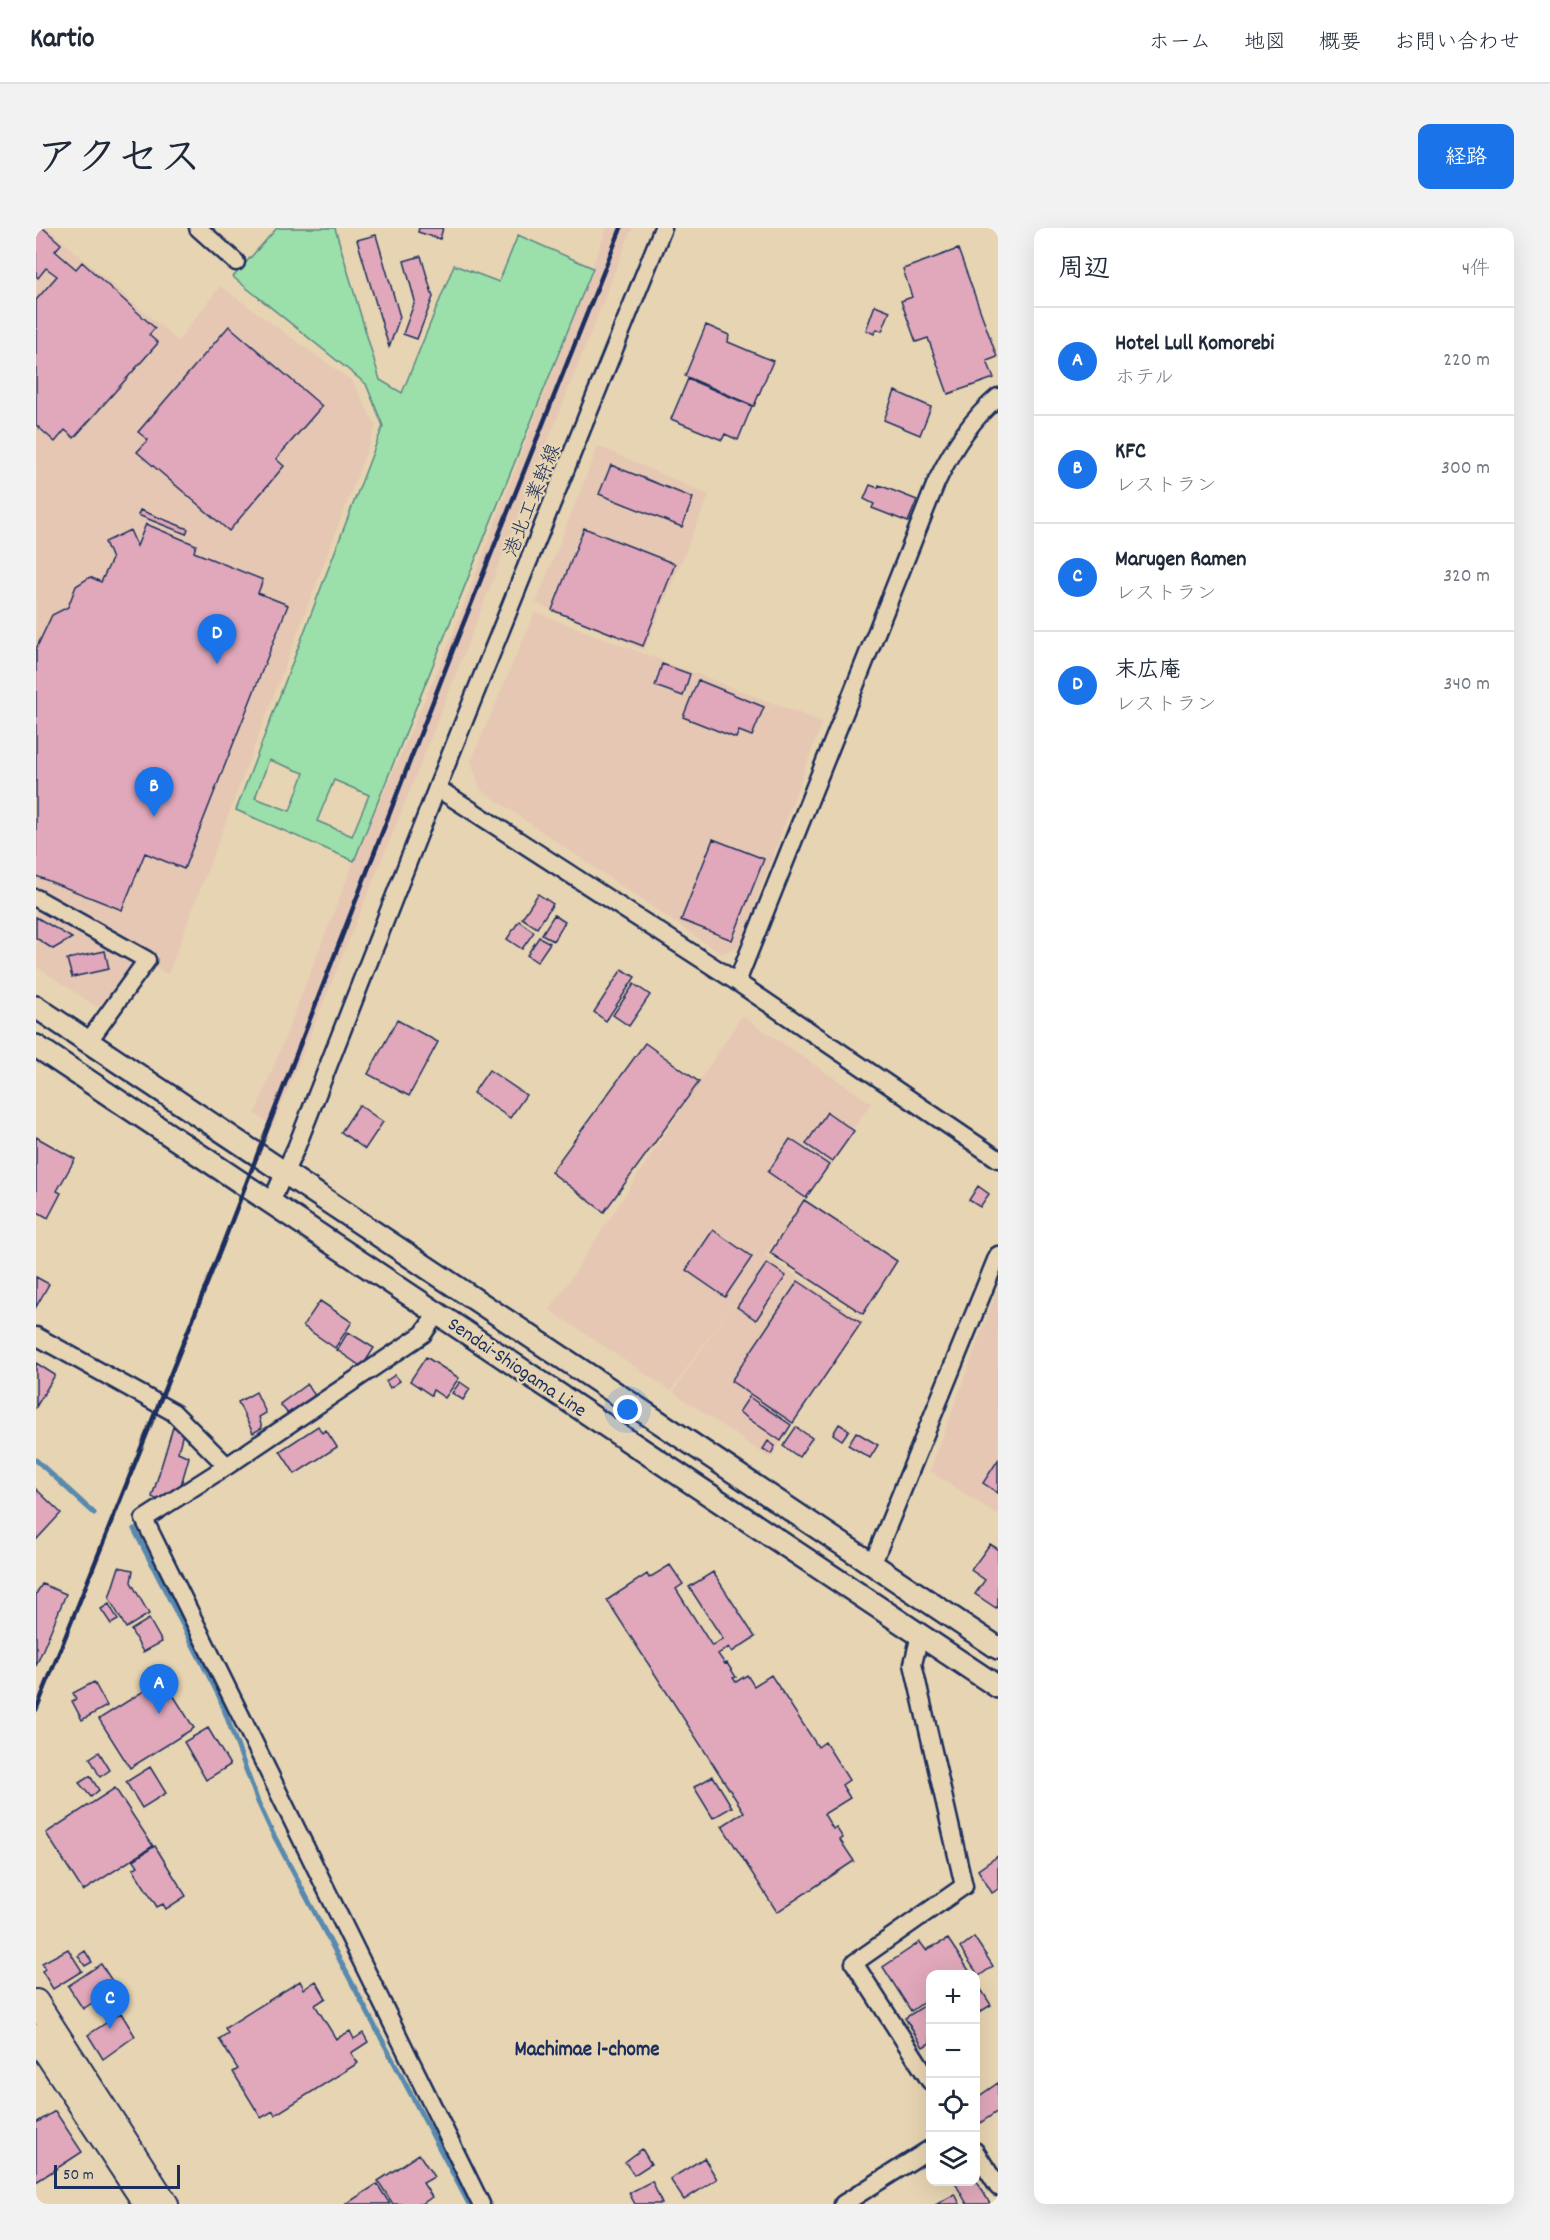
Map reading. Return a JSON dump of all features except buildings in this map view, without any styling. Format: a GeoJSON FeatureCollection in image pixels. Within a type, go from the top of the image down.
{"type":"FeatureCollection","features":[{"type":"Feature","properties":{"kind":"highway"},"geometry":{"type":"LineString","coordinates":[[36,2002],[166,2204]]}},
{"type":"Feature","properties":{"kind":"highway"},"geometry":{"type":"LineString","coordinates":[[36,2037],[146,2204]]}},
{"type":"Feature","properties":{"kind":"main road","name":"Sendai-Shiogama Line"},"geometry":{"type":"LineString","coordinates":[[36,1007],[998,1648]]}},
{"type":"Feature","properties":{"kind":"main road","name":"Sendai-Shiogama Line"},"geometry":{"type":"LineString","coordinates":[[36,1046],[998,1687]]}},
{"type":"Feature","properties":{"kind":"street"},"geometry":{"type":"LineString","coordinates":[[198,228],[236,262]]}},
{"type":"Feature","properties":{"kind":"street","name":"港北工業幹線"},"geometry":{"type":"LineString","coordinates":[[271,1202],[663,228]]}},
{"type":"Feature","properties":{"kind":"street"},"geometry":{"type":"LineString","coordinates":[[737,982],[936,483],[950,452],[970,426],[998,397]]}},
{"type":"Feature","properties":{"kind":"street"},"geometry":{"type":"LineString","coordinates":[[437,788],[737,982],[998,1159]]}},
{"type":"Feature","properties":{"kind":"street"},"geometry":{"type":"LineString","coordinates":[[36,898],[147,960],[88,1042]]}},
{"type":"Feature","properties":{"kind":"street"},"geometry":{"type":"LineString","coordinates":[[872,1565],[998,1255]]}},
{"type":"Feature","properties":{"kind":"street"},"geometry":{"type":"LineString","coordinates":[[438,1312],[423,1334],[144,1519],[481,2204]]}},
{"type":"Feature","properties":{"kind":"street"},"geometry":{"type":"LineString","coordinates":[[36,1336],[173,1412],[227,1466]]}},
{"type":"Feature","properties":{"kind":"street"},"geometry":{"type":"LineString","coordinates":[[920,1635],[913,1664],[964,1886],[854,1963],[928,2078]]}},
{"type":"Feature","properties":{"kind":"street"},"geometry":{"type":"LineString","coordinates":[[843,2204],[926,2151]]}},
{"type":"Feature","properties":{"kind":"street"},"geometry":{"type":"LineString","coordinates":[[980,2159],[998,2187]]}},
{"type":"Feature","properties":{"kind":"shaded area"},"geometry":{"type":"Polygon","coordinates":[[[36,228],[47,228],[178,341],[220,286],[353,382],[376,426],[168,974],[153,967],[97,1007],[36,966],[36,228]]]}},
{"type":"Feature","properties":{"kind":"shaded area"},"geometry":{"type":"Polygon","coordinates":[[[607,228],[632,228],[408,795],[273,1126],[255,1114],[354,861],[449,644],[607,228]]]}},
{"type":"Feature","properties":{"kind":"shaded area"},"geometry":{"type":"Polygon","coordinates":[[[598,446],[709,495],[644,650],[536,603],[598,446]]]}},
{"type":"Feature","properties":{"kind":"shaded area"},"geometry":{"type":"Polygon","coordinates":[[[535,612],[822,722],[740,946],[721,954],[480,789],[471,761],[535,612]]]}},
{"type":"Feature","properties":{"kind":"shaded area"},"geometry":{"type":"Polygon","coordinates":[[[742,1016],[871,1103],[765,1255],[863,1321],[770,1458],[673,1392],[739,1294],[671,1391],[550,1310],[742,1016]]]}},
{"type":"Feature","properties":{"kind":"shaded area"},"geometry":{"type":"Polygon","coordinates":[[[998,1287],[998,1515],[930,1471],[998,1287]]]}},
{"type":"Feature","properties":{"kind":"green space"},"geometry":{"type":"Polygon","coordinates":[[[277,228],[335,228],[380,380],[402,393],[454,265],[499,282],[518,235],[593,268],[354,861],[236,810],[383,426],[366,384],[233,277],[277,228]],[[269,760],[255,798],[290,811],[304,773],[269,760]],[[334,780],[317,821],[352,836],[369,795],[334,780]]]}},
{"type":"Feature","properties":{"kind":"waterway"},"geometry":{"type":"LineString","coordinates":[[36,1460],[94,1513]]}},
{"type":"Feature","properties":{"kind":"waterway"},"geometry":{"type":"LineString","coordinates":[[134,1529],[219,1696],[258,1802],[271,1830],[469,2204]]}},
{"type":"Feature","properties":{"kind":"railway"},"geometry":{"type":"LineString","coordinates":[[36,1710],[222,1246],[454,647],[621,228]]}},
{"type":"Feature","properties":{"kind":"place","name":"末広庵"},"geometry":{"type":"Point","coordinates":[217,664]}},
{"type":"Feature","properties":{"kind":"place","name":"KFC"},"geometry":{"type":"Point","coordinates":[154,817]}},
{"type":"Feature","properties":{"kind":"place","name":"Hotel Lull Komorebi"},"geometry":{"type":"Point","coordinates":[159,1714]}},
{"type":"Feature","properties":{"kind":"place","name":"Marugen Ramen"},"geometry":{"type":"Point","coordinates":[110,2029]}},
{"type":"Feature","properties":{"kind":"district","name":"Machimae 1-chome"},"geometry":{"type":"Point","coordinates":[587,2048]}}]}
